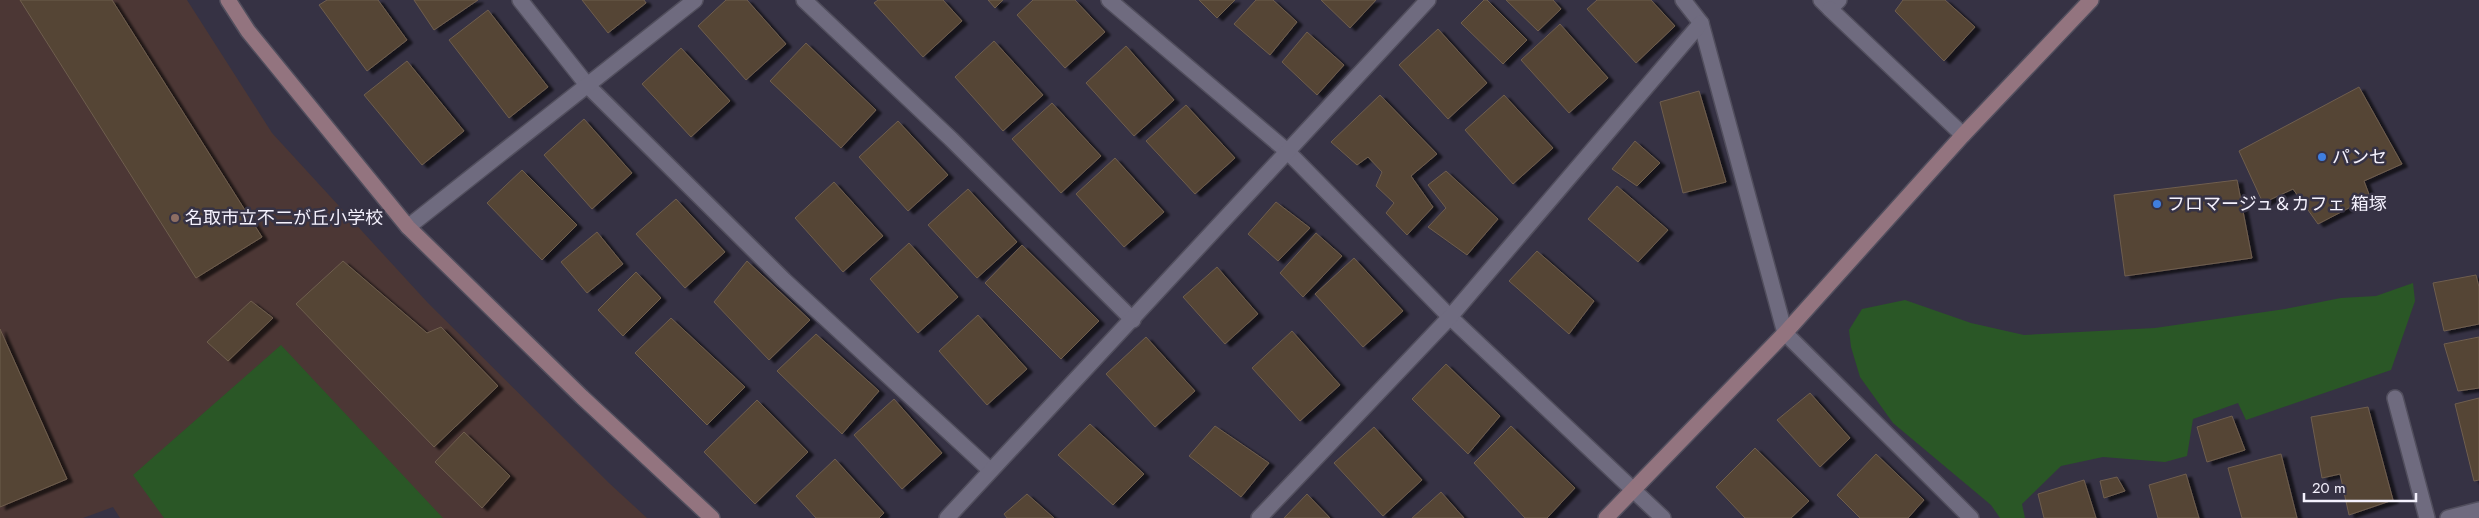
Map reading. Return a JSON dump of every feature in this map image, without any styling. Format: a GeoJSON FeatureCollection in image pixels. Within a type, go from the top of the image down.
{"type":"FeatureCollection","features":[{"type":"Feature","properties":{"kind":"street"},"geometry":{"type":"LineString","coordinates":[[228,0],[248,31],[408,227],[582,397],[712,518]]}},
{"type":"Feature","properties":{"kind":"street"},"geometry":{"type":"LineString","coordinates":[[520,0],[588,86],[784,280],[990,470]]}},
{"type":"Feature","properties":{"kind":"street"},"geometry":{"type":"LineString","coordinates":[[408,227],[695,0]]}},
{"type":"Feature","properties":{"kind":"street"},"geometry":{"type":"LineString","coordinates":[[804,0],[951,139],[1133,320]]}},
{"type":"Feature","properties":{"kind":"street"},"geometry":{"type":"LineString","coordinates":[[1109,0],[1287,151],[1450,317],[1663,518]]}},
{"type":"Feature","properties":{"kind":"street"},"geometry":{"type":"LineString","coordinates":[[1683,0],[1701,24],[1784,334],[1970,518]]}},
{"type":"Feature","properties":{"kind":"street"},"geometry":{"type":"LineString","coordinates":[[946,518],[1133,320],[1425,1]]}},
{"type":"Feature","properties":{"kind":"street"},"geometry":{"type":"LineString","coordinates":[[1606,518],[1784,334],[1963,135],[2088,1]]}},
{"type":"Feature","properties":{"kind":"street"},"geometry":{"type":"LineString","coordinates":[[1830,3],[1963,135]]}},
{"type":"Feature","properties":{"kind":"street"},"geometry":{"type":"LineString","coordinates":[[1259,518],[1450,317],[1701,24]]}},
{"type":"Feature","properties":{"kind":"street"},"geometry":{"type":"LineString","coordinates":[[2395,398],[2427,518]]}},
{"type":"Feature","properties":{"kind":"street"},"geometry":{"type":"LineString","coordinates":[[2448,518],[2479,510]]}},
{"type":"Feature","properties":{"kind":"shaded area","name":"名取市立不二が丘小学校"},"geometry":{"type":"Polygon","coordinates":[[[0,0],[187,0],[272,133],[428,303],[609,483],[647,518],[120,518],[113,507],[83,518],[0,518],[0,0]]]}},
{"type":"Feature","properties":{"kind":"green space"},"geometry":{"type":"Polygon","coordinates":[[[2413,283],[2415,301],[2391,370],[2246,420],[2238,403],[2193,419],[2187,456],[2165,462],[2103,457],[2061,466],[2022,504],[2025,518],[2000,518],[1991,505],[1893,423],[1860,377],[1851,347],[1849,330],[1862,309],[1905,300],[1971,323],[2024,335],[2155,328],[2285,309],[2341,298],[2376,296],[2413,283]]]}},
{"type":"Feature","properties":{"kind":"green space"},"geometry":{"type":"Polygon","coordinates":[[[281,345],[443,518],[164,518],[133,475],[281,345]]]}},
{"type":"Feature","properties":{"kind":"building"},"geometry":{"type":"Polygon","coordinates":[[[20,0],[112,0],[262,237],[196,278],[20,0]]]}},
{"type":"Feature","properties":{"kind":"building"},"geometry":{"type":"Polygon","coordinates":[[[327,0],[378,0],[407,40],[367,71],[319,5],[327,0]]]}},
{"type":"Feature","properties":{"kind":"building"},"geometry":{"type":"Polygon","coordinates":[[[414,0],[478,0],[434,30],[414,0]]]}},
{"type":"Feature","properties":{"kind":"building"},"geometry":{"type":"Polygon","coordinates":[[[582,0],[644,0],[646,3],[608,33],[582,0]]]}},
{"type":"Feature","properties":{"kind":"building"},"geometry":{"type":"Polygon","coordinates":[[[726,0],[747,0],[786,44],[746,80],[698,26],[726,0]]]}},
{"type":"Feature","properties":{"kind":"building"},"geometry":{"type":"Polygon","coordinates":[[[878,0],[943,0],[962,21],[923,57],[874,3],[878,0]]]}},
{"type":"Feature","properties":{"kind":"building"},"geometry":{"type":"Polygon","coordinates":[[[988,0],[1003,0],[995,8],[988,0]]]}},
{"type":"Feature","properties":{"kind":"building"},"geometry":{"type":"Polygon","coordinates":[[[1033,0],[1075,0],[1105,32],[1065,68],[1017,15],[1033,0]]]}},
{"type":"Feature","properties":{"kind":"building"},"geometry":{"type":"Polygon","coordinates":[[[1199,0],[1235,0],[1217,18],[1199,0]]]}},
{"type":"Feature","properties":{"kind":"building"},"geometry":{"type":"Polygon","coordinates":[[[1256,0],[1273,0],[1297,22],[1270,55],[1234,24],[1256,0]]]}},
{"type":"Feature","properties":{"kind":"building"},"geometry":{"type":"Polygon","coordinates":[[[1321,0],[1376,0],[1350,28],[1321,0]]]}},
{"type":"Feature","properties":{"kind":"building"},"geometry":{"type":"Polygon","coordinates":[[[1484,0],[1487,0],[1527,40],[1503,64],[1461,23],[1484,0]]]}},
{"type":"Feature","properties":{"kind":"building"},"geometry":{"type":"Polygon","coordinates":[[[1506,0],[1553,0],[1561,9],[1538,31],[1506,0]]]}},
{"type":"Feature","properties":{"kind":"building"},"geometry":{"type":"Polygon","coordinates":[[[1597,0],[1651,0],[1675,26],[1636,63],[1587,9],[1597,0]]]}},
{"type":"Feature","properties":{"kind":"building"},"geometry":{"type":"Polygon","coordinates":[[[1903,0],[1945,0],[1975,27],[1944,61],[1895,11],[1903,0]]]}},
{"type":"Feature","properties":{"kind":"building"},"geometry":{"type":"Polygon","coordinates":[[[488,10],[548,87],[509,118],[449,40],[488,10]]]}},
{"type":"Feature","properties":{"kind":"building"},"geometry":{"type":"Polygon","coordinates":[[[1560,24],[1608,78],[1569,113],[1521,60],[1560,24]]]}},
{"type":"Feature","properties":{"kind":"building"},"geometry":{"type":"Polygon","coordinates":[[[1438,29],[1487,83],[1448,119],[1399,65],[1438,29]]]}},
{"type":"Feature","properties":{"kind":"building"},"geometry":{"type":"Polygon","coordinates":[[[1307,32],[1344,65],[1317,95],[1282,62],[1307,32]]]}},
{"type":"Feature","properties":{"kind":"building"},"geometry":{"type":"Polygon","coordinates":[[[994,41],[1043,95],[1003,131],[955,77],[994,41]]]}},
{"type":"Feature","properties":{"kind":"building"},"geometry":{"type":"Polygon","coordinates":[[[806,43],[876,110],[841,148],[770,81],[806,43]]]}},
{"type":"Feature","properties":{"kind":"building"},"geometry":{"type":"Polygon","coordinates":[[[1126,46],[1174,100],[1134,136],[1086,83],[1126,46]]]}},
{"type":"Feature","properties":{"kind":"building"},"geometry":{"type":"Polygon","coordinates":[[[681,48],[730,101],[691,137],[642,84],[681,48]]]}},
{"type":"Feature","properties":{"kind":"building"},"geometry":{"type":"Polygon","coordinates":[[[407,61],[464,131],[422,165],[364,95],[407,61]]]}},
{"type":"Feature","properties":{"kind":"building"},"geometry":{"type":"Polygon","coordinates":[[[2359,87],[2402,164],[2364,181],[2370,197],[2318,224],[2293,189],[2263,203],[2239,151],[2359,87]]]}},
{"type":"Feature","properties":{"kind":"building"},"geometry":{"type":"Polygon","coordinates":[[[1699,91],[1726,182],[1683,193],[1660,102],[1699,91]]]}},
{"type":"Feature","properties":{"kind":"building"},"geometry":{"type":"Polygon","coordinates":[[[1380,95],[1437,154],[1411,176],[1433,207],[1407,235],[1386,213],[1394,203],[1376,186],[1382,172],[1368,157],[1357,165],[1331,142],[1380,95]]]}},
{"type":"Feature","properties":{"kind":"building"},"geometry":{"type":"Polygon","coordinates":[[[1504,95],[1553,148],[1513,184],[1465,130],[1504,95]]]}},
{"type":"Feature","properties":{"kind":"building"},"geometry":{"type":"Polygon","coordinates":[[[1052,103],[1101,156],[1061,193],[1012,139],[1052,103]]]}},
{"type":"Feature","properties":{"kind":"building"},"geometry":{"type":"Polygon","coordinates":[[[1186,105],[1235,158],[1195,194],[1146,141],[1186,105]]]}},
{"type":"Feature","properties":{"kind":"building"},"geometry":{"type":"Polygon","coordinates":[[[584,119],[632,173],[592,209],[544,155],[584,119]]]}},
{"type":"Feature","properties":{"kind":"building"},"geometry":{"type":"Polygon","coordinates":[[[898,121],[948,175],[908,211],[859,157],[898,121]]]}},
{"type":"Feature","properties":{"kind":"building"},"geometry":{"type":"Polygon","coordinates":[[[1635,141],[1660,163],[1637,186],[1612,169],[1635,141]]]}},
{"type":"Feature","properties":{"kind":"building"},"geometry":{"type":"Polygon","coordinates":[[[1115,158],[1164,212],[1124,247],[1076,194],[1115,158]]]}},
{"type":"Feature","properties":{"kind":"building"},"geometry":{"type":"Polygon","coordinates":[[[522,170],[577,225],[542,260],[487,203],[522,170]]]}},
{"type":"Feature","properties":{"kind":"building"},"geometry":{"type":"Polygon","coordinates":[[[1446,171],[1498,219],[1467,255],[1428,227],[1446,208],[1428,185],[1446,171]]]}},
{"type":"Feature","properties":{"kind":"building"},"geometry":{"type":"Polygon","coordinates":[[[2237,180],[2252,258],[2125,276],[2114,195],[2237,180]]]}},
{"type":"Feature","properties":{"kind":"building"},"geometry":{"type":"Polygon","coordinates":[[[834,182],[883,236],[843,272],[795,218],[834,182]]]}},
{"type":"Feature","properties":{"kind":"building"},"geometry":{"type":"Polygon","coordinates":[[[1617,186],[1668,230],[1638,262],[1588,219],[1617,186]]]}},
{"type":"Feature","properties":{"kind":"building"},"geometry":{"type":"Polygon","coordinates":[[[968,189],[1017,242],[977,278],[928,225],[968,189]]]}},
{"type":"Feature","properties":{"kind":"building"},"geometry":{"type":"Polygon","coordinates":[[[676,199],[725,252],[685,288],[636,234],[676,199]]]}},
{"type":"Feature","properties":{"kind":"building"},"geometry":{"type":"Polygon","coordinates":[[[1276,202],[1310,228],[1278,261],[1248,234],[1276,202]]]}},
{"type":"Feature","properties":{"kind":"building"},"geometry":{"type":"Polygon","coordinates":[[[597,232],[623,264],[587,293],[561,262],[597,232]]]}},
{"type":"Feature","properties":{"kind":"building"},"geometry":{"type":"Polygon","coordinates":[[[1316,233],[1342,256],[1303,297],[1280,273],[1316,233]]]}},
{"type":"Feature","properties":{"kind":"building"},"geometry":{"type":"Polygon","coordinates":[[[909,243],[958,297],[918,333],[870,279],[909,243]]]}},
{"type":"Feature","properties":{"kind":"building"},"geometry":{"type":"Polygon","coordinates":[[[1022,245],[1099,321],[1061,359],[985,283],[1022,245]]]}},
{"type":"Feature","properties":{"kind":"building"},"geometry":{"type":"Polygon","coordinates":[[[1537,251],[1594,301],[1569,334],[1509,281],[1537,251]]]}},
{"type":"Feature","properties":{"kind":"building"},"geometry":{"type":"Polygon","coordinates":[[[1354,258],[1403,311],[1363,347],[1315,294],[1354,258]]]}},
{"type":"Feature","properties":{"kind":"building"},"geometry":{"type":"Polygon","coordinates":[[[343,261],[427,333],[441,327],[498,386],[434,447],[296,304],[343,261]]]}},
{"type":"Feature","properties":{"kind":"building"},"geometry":{"type":"Polygon","coordinates":[[[747,261],[810,320],[769,360],[714,302],[747,261]]]}},
{"type":"Feature","properties":{"kind":"building"},"geometry":{"type":"Polygon","coordinates":[[[1217,267],[1258,314],[1225,344],[1183,297],[1217,267]]]}},
{"type":"Feature","properties":{"kind":"building"},"geometry":{"type":"Polygon","coordinates":[[[636,272],[661,298],[623,336],[598,310],[636,272]]]}},
{"type":"Feature","properties":{"kind":"building"},"geometry":{"type":"Polygon","coordinates":[[[2476,275],[2479,287],[2479,324],[2444,331],[2433,283],[2476,275]]]}},
{"type":"Feature","properties":{"kind":"building"},"geometry":{"type":"Polygon","coordinates":[[[251,301],[273,318],[228,361],[207,342],[251,301]]]}},
{"type":"Feature","properties":{"kind":"building"},"geometry":{"type":"Polygon","coordinates":[[[978,315],[1027,369],[987,405],[939,351],[978,315]]]}},
{"type":"Feature","properties":{"kind":"building"},"geometry":{"type":"Polygon","coordinates":[[[671,318],[745,387],[707,425],[635,353],[671,318]]]}},
{"type":"Feature","properties":{"kind":"building"},"geometry":{"type":"Polygon","coordinates":[[[0,329],[67,479],[0,507],[0,329]]]}},
{"type":"Feature","properties":{"kind":"building"},"geometry":{"type":"Polygon","coordinates":[[[1292,331],[1340,385],[1300,421],[1252,368],[1292,331]]]}},
{"type":"Feature","properties":{"kind":"building"},"geometry":{"type":"Polygon","coordinates":[[[816,334],[879,391],[842,434],[777,371],[816,334]]]}},
{"type":"Feature","properties":{"kind":"building"},"geometry":{"type":"Polygon","coordinates":[[[1146,337],[1195,391],[1155,427],[1106,374],[1146,337]]]}},
{"type":"Feature","properties":{"kind":"building"},"geometry":{"type":"Polygon","coordinates":[[[2479,337],[2479,388],[2458,391],[2444,344],[2479,337]]]}},
{"type":"Feature","properties":{"kind":"building"},"geometry":{"type":"Polygon","coordinates":[[[1446,364],[1500,416],[1468,454],[1412,399],[1446,364]]]}},
{"type":"Feature","properties":{"kind":"building"},"geometry":{"type":"Polygon","coordinates":[[[1810,393],[1850,438],[1820,467],[1777,420],[1810,393]]]}},
{"type":"Feature","properties":{"kind":"building"},"geometry":{"type":"Polygon","coordinates":[[[2479,398],[2479,480],[2474,481],[2455,404],[2479,398]]]}},
{"type":"Feature","properties":{"kind":"building"},"geometry":{"type":"Polygon","coordinates":[[[894,399],[942,453],[902,489],[854,435],[894,399]]]}},
{"type":"Feature","properties":{"kind":"building"},"geometry":{"type":"Polygon","coordinates":[[[757,400],[808,452],[755,504],[704,452],[757,400]]]}},
{"type":"Feature","properties":{"kind":"building"},"geometry":{"type":"Polygon","coordinates":[[[2368,407],[2393,500],[2349,515],[2340,474],[2322,478],[2311,417],[2368,407]]]}},
{"type":"Feature","properties":{"kind":"building"},"geometry":{"type":"Polygon","coordinates":[[[2232,416],[2245,450],[2207,462],[2197,427],[2232,416]]]}},
{"type":"Feature","properties":{"kind":"building"},"geometry":{"type":"Polygon","coordinates":[[[1090,424],[1144,474],[1113,505],[1058,455],[1090,424]]]}},
{"type":"Feature","properties":{"kind":"building"},"geometry":{"type":"Polygon","coordinates":[[[1215,426],[1269,463],[1241,497],[1189,456],[1215,426]]]}},
{"type":"Feature","properties":{"kind":"building"},"geometry":{"type":"Polygon","coordinates":[[[1511,426],[1575,488],[1547,518],[1525,518],[1474,463],[1511,426]]]}},
{"type":"Feature","properties":{"kind":"building"},"geometry":{"type":"Polygon","coordinates":[[[1374,427],[1422,480],[1383,516],[1334,463],[1374,427]]]}},
{"type":"Feature","properties":{"kind":"building"},"geometry":{"type":"Polygon","coordinates":[[[464,432],[510,476],[482,508],[435,462],[464,432]]]}},
{"type":"Feature","properties":{"kind":"building"},"geometry":{"type":"Polygon","coordinates":[[[1755,448],[1809,501],[1791,518],[1745,518],[1716,487],[1755,448]]]}},
{"type":"Feature","properties":{"kind":"building"},"geometry":{"type":"Polygon","coordinates":[[[1876,454],[1924,500],[1908,518],[1860,518],[1837,495],[1876,454]]]}},
{"type":"Feature","properties":{"kind":"building"},"geometry":{"type":"Polygon","coordinates":[[[2281,454],[2297,518],[2242,518],[2228,468],[2281,454]]]}},
{"type":"Feature","properties":{"kind":"building"},"geometry":{"type":"Polygon","coordinates":[[[835,459],[884,513],[879,518],[816,518],[796,496],[835,459]]]}},
{"type":"Feature","properties":{"kind":"building"},"geometry":{"type":"Polygon","coordinates":[[[2186,474],[2199,518],[2158,518],[2149,485],[2186,474]]]}},
{"type":"Feature","properties":{"kind":"building"},"geometry":{"type":"Polygon","coordinates":[[[2117,477],[2125,491],[2104,498],[2100,481],[2117,477]]]}},
{"type":"Feature","properties":{"kind":"building"},"geometry":{"type":"Polygon","coordinates":[[[2084,480],[2096,518],[2044,518],[2038,494],[2084,480]]]}},
{"type":"Feature","properties":{"kind":"building"},"geometry":{"type":"Polygon","coordinates":[[[1441,492],[1464,518],[1412,518],[1441,492]]]}},
{"type":"Feature","properties":{"kind":"building"},"geometry":{"type":"Polygon","coordinates":[[[1027,494],[1054,518],[1007,518],[1004,514],[1027,494]]]}},
{"type":"Feature","properties":{"kind":"building"},"geometry":{"type":"Polygon","coordinates":[[[1307,494],[1330,518],[1284,518],[1307,494]]]}},
{"type":"Feature","properties":{"kind":"place","name":"パンセ"},"geometry":{"type":"Point","coordinates":[2322,157]}},
{"type":"Feature","properties":{"kind":"place","name":"フロマージュ＆カフェ 箱塚"},"geometry":{"type":"Point","coordinates":[2157,204]}},
{"type":"Feature","properties":{"kind":"place","name":"名取市立不二が丘小学校"},"geometry":{"type":"Point","coordinates":[175,218]}}]}
